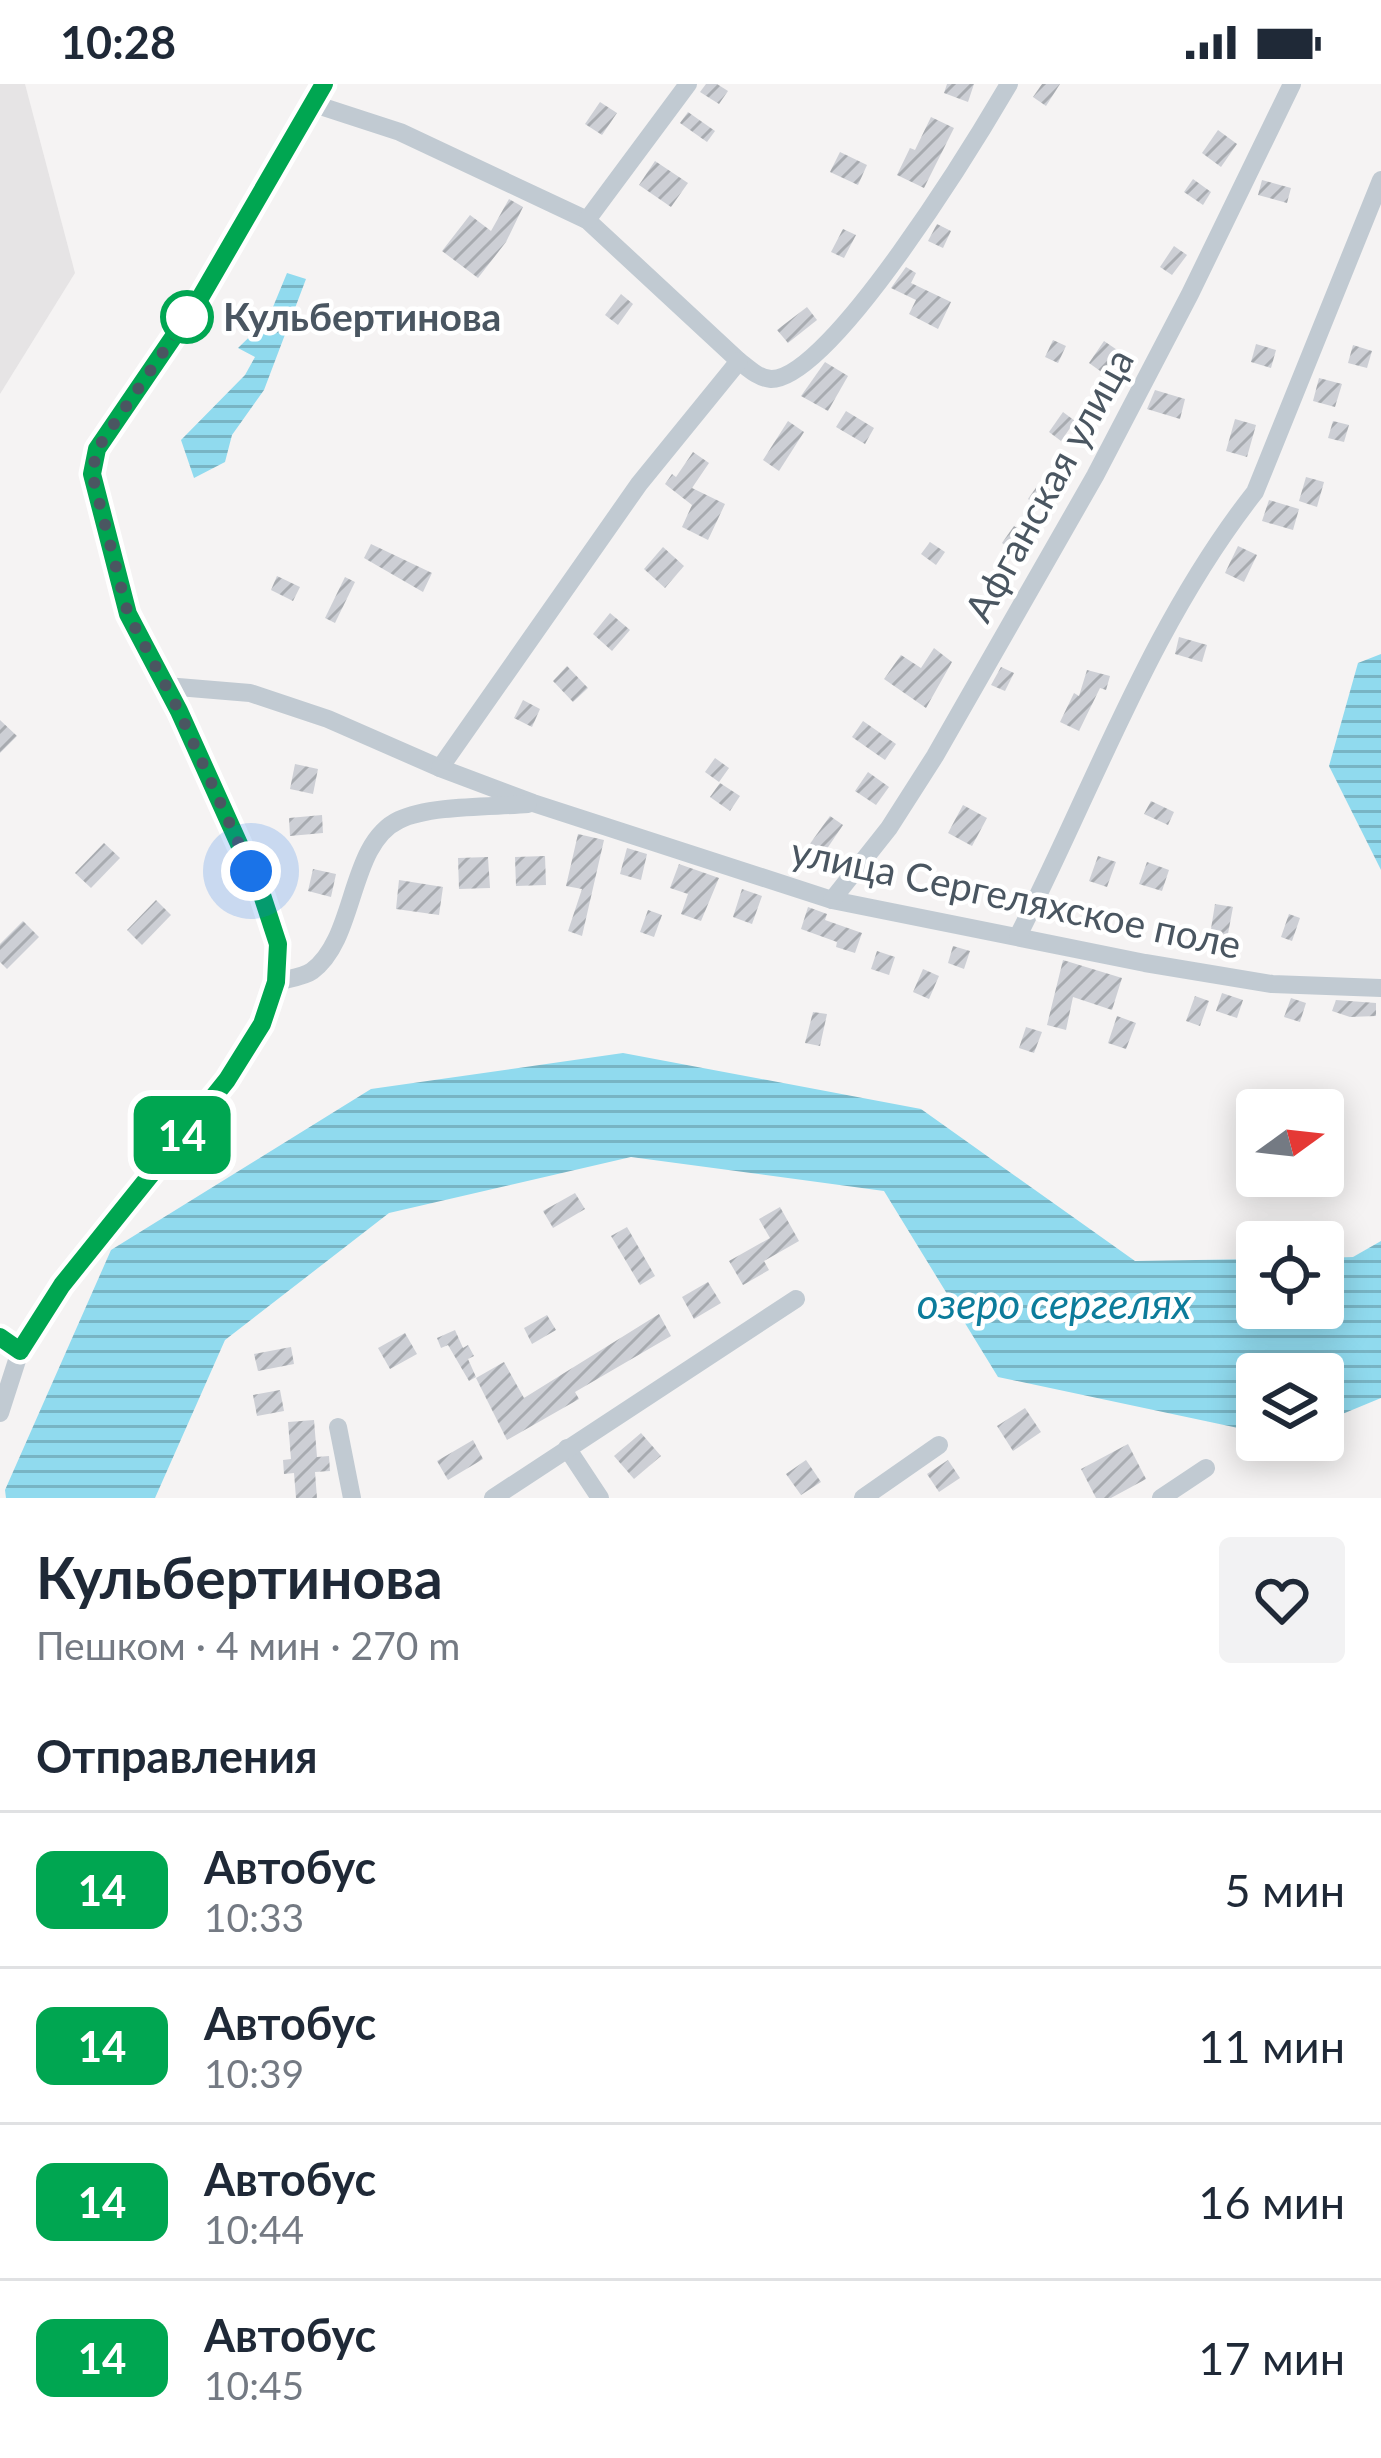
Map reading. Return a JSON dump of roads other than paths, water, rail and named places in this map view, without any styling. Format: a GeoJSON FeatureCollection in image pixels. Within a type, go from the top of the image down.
{"type":"FeatureCollection","features":[{"type":"Feature","properties":{"kind":"street"},"geometry":{"type":"LineString","coordinates":[[0,1413],[20,1351],[62,1285],[227,1080],[262,1024],[276,982],[278,944],[262,895],[128,614],[92,474],[97,449],[200,298],[324,84]]}},
{"type":"Feature","properties":{"kind":"street"},"geometry":{"type":"LineString","coordinates":[[587,220],[688,84]]}},
{"type":"Feature","properties":{"kind":"street"},"geometry":{"type":"LineString","coordinates":[[314,104],[400,132],[587,220],[758,376],[786,376],[818,351],[881,277],[951,184],[1009,84]]}},
{"type":"Feature","properties":{"kind":"street","name":"Афганская улица"},"geometry":{"type":"LineString","coordinates":[[832,900],[889,828],[935,756],[1095,476],[1292,84]]}},
{"type":"Feature","properties":{"kind":"street"},"geometry":{"type":"LineString","coordinates":[[1018,935],[1176,607],[1255,492],[1381,180]]}},
{"type":"Feature","properties":{"kind":"street"},"geometry":{"type":"LineString","coordinates":[[440,768],[639,484],[739,361]]}},
{"type":"Feature","properties":{"kind":"street","name":"улица Сергеляхское поле"},"geometry":{"type":"LineString","coordinates":[[166,686],[250,693],[328,718],[533,803],[832,900],[1272,985],[1381,988]]}},
{"type":"Feature","properties":{"kind":"street"},"geometry":{"type":"LineString","coordinates":[[276,982],[312,972],[336,939],[370,851],[398,820],[533,803]]}},
{"type":"Feature","properties":{"kind":"street"},"geometry":{"type":"LineString","coordinates":[[493,1498],[796,1299]]}},
{"type":"Feature","properties":{"kind":"street"},"geometry":{"type":"LineString","coordinates":[[338,1427],[352,1498]]}},
{"type":"Feature","properties":{"kind":"street"},"geometry":{"type":"LineString","coordinates":[[863,1498],[939,1445]]}},
{"type":"Feature","properties":{"kind":"street"},"geometry":{"type":"LineString","coordinates":[[568,1448],[600,1498]]}},
{"type":"Feature","properties":{"kind":"street"},"geometry":{"type":"LineString","coordinates":[[1161,1498],[1206,1468]]}},
{"type":"Feature","properties":{"kind":"water"},"geometry":{"type":"Polygon","coordinates":[[[287,273],[306,279],[264,390],[232,435],[225,462],[194,478],[181,440],[245,375],[255,357],[238,348],[268,319],[287,273]]]}},
{"type":"Feature","properties":{"kind":"water"},"geometry":{"type":"Polygon","coordinates":[[[1381,654],[1381,870],[1329,766],[1358,663],[1381,654]]]}},
{"type":"Feature","properties":{"kind":"water","name":"озеро сергелях"},"geometry":{"type":"Polygon","coordinates":[[[623,1053],[921,1109],[1135,1261],[1236,1259],[1236,1329],[1344,1329],[1344,1257],[1381,1241],[1381,1398],[1344,1413],[1344,1353],[1236,1353],[1236,1428],[998,1377],[884,1191],[631,1157],[389,1213],[225,1340],[155,1498],[6,1498],[5,1490],[111,1250],[371,1089],[623,1053]]]}},
{"type":"Feature","properties":{"kind":"place","name":"Кульбертинова"},"geometry":{"type":"Point","coordinates":[187,317]}}]}
